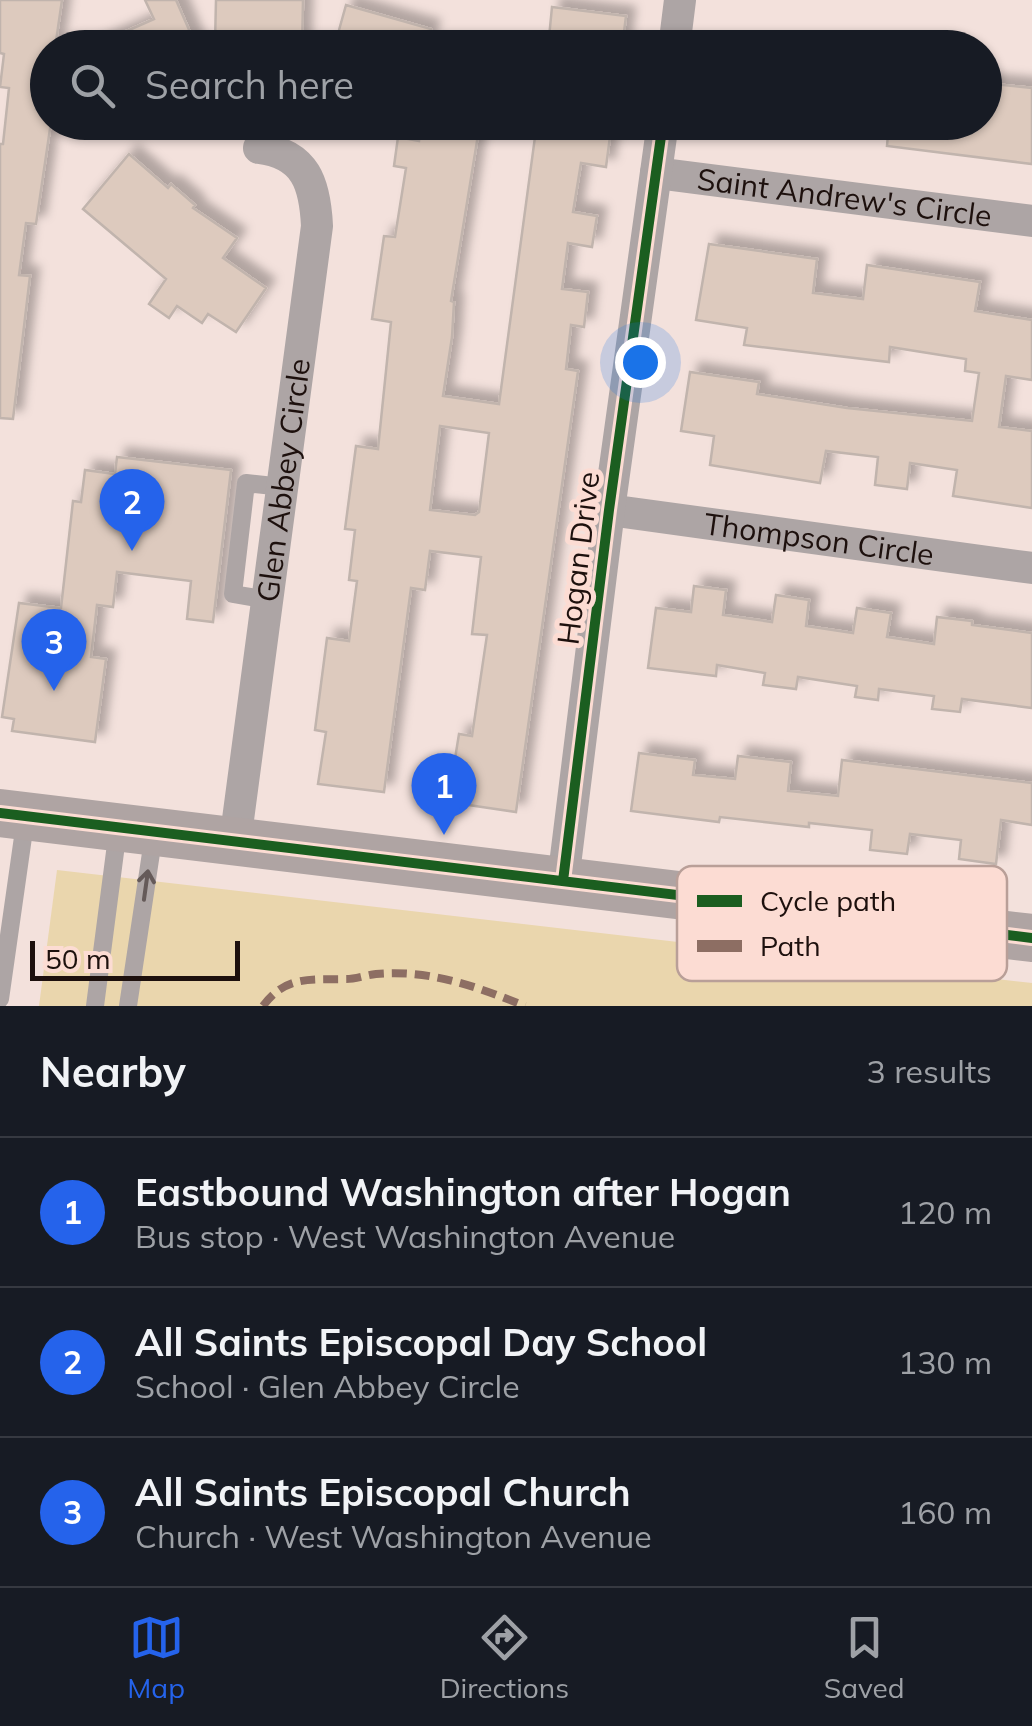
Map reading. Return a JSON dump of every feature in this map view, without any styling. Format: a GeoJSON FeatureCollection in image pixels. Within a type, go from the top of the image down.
{"type":"FeatureCollection","features":[{"type":"Feature","properties":{"kind":"main road"},"geometry":{"type":"LineString","coordinates":[[13,814],[677,896]]}},
{"type":"Feature","properties":{"kind":"main road"},"geometry":{"type":"LineString","coordinates":[[1007,935],[1032,938]]}},
{"type":"Feature","properties":{"kind":"street"},"geometry":{"type":"LineString","coordinates":[[676,30],[680,0]]}},
{"type":"Feature","properties":{"kind":"street","name":"Hogan Drive"},"geometry":{"type":"LineString","coordinates":[[563,882],[609,510],[661,140]]}},
{"type":"Feature","properties":{"kind":"street","name":"Glen Abbey Circle"},"geometry":{"type":"LineString","coordinates":[[235,842],[318,226],[315,193],[300,165],[280,151],[259,148]]}},
{"type":"Feature","properties":{"kind":"street","name":"Saint Andrew's Circle"},"geometry":{"type":"LineString","coordinates":[[656,173],[1032,221]]}},
{"type":"Feature","properties":{"kind":"street","name":"Thompson Circle"},"geometry":{"type":"LineString","coordinates":[[609,510],[1032,568]]}},
{"type":"Feature","properties":{"kind":"lane"},"geometry":{"type":"LineString","coordinates":[[0,999],[13,814]]}},
{"type":"Feature","properties":{"kind":"lane"},"geometry":{"type":"LineString","coordinates":[[95,1006],[136,831]]}},
{"type":"Feature","properties":{"kind":"lane"},"geometry":{"type":"LineString","coordinates":[[128,1006],[136,831]]}},
{"type":"Feature","properties":{"kind":"shaded area"},"geometry":{"type":"Polygon","coordinates":[[[57,870],[677,942],[677,981],[1032,983],[1032,1006],[39,1006],[57,870]]]}},
{"type":"Feature","properties":{"kind":"building"},"geometry":{"type":"Polygon","coordinates":[[[0,0],[62,0],[58,30],[30,30],[30,140],[48,140],[36,224],[26,223],[19,275],[30,276],[13,419],[0,418],[0,144],[9,88],[0,87],[4,54],[0,53],[0,0]]]}},
{"type":"Feature","properties":{"kind":"building"},"geometry":{"type":"Polygon","coordinates":[[[145,0],[176,0],[189,30],[129,30],[154,19],[145,0]]]}},
{"type":"Feature","properties":{"kind":"building"},"geometry":{"type":"Polygon","coordinates":[[[216,0],[303,0],[302,30],[215,30],[216,0]]]}},
{"type":"Feature","properties":{"kind":"building"},"geometry":{"type":"Polygon","coordinates":[[[346,5],[431,29],[431,30],[339,30],[346,5]]]}},
{"type":"Feature","properties":{"kind":"building"},"geometry":{"type":"Polygon","coordinates":[[[552,7],[626,16],[624,30],[550,30],[552,7]]]}},
{"type":"Feature","properties":{"kind":"building"},"geometry":{"type":"Polygon","coordinates":[[[1002,85],[1032,88],[1032,164],[887,146],[888,140],[1002,140],[1002,85]]]}},
{"type":"Feature","properties":{"kind":"building"},"geometry":{"type":"Polygon","coordinates":[[[398,140],[477,140],[451,301],[452,337],[443,396],[499,404],[535,140],[610,140],[606,167],[581,163],[573,212],[597,216],[592,247],[568,243],[562,289],[588,292],[584,327],[571,325],[566,369],[578,371],[516,812],[448,802],[459,734],[472,736],[487,635],[472,634],[481,557],[430,551],[425,590],[411,588],[384,792],[318,784],[326,732],[315,730],[327,638],[349,641],[357,581],[349,580],[355,530],[345,529],[356,446],[378,449],[391,322],[372,319],[384,236],[395,237],[406,168],[394,166],[398,140]],[[440,426],[430,510],[475,515],[479,512],[489,433],[440,426]]]}},
{"type":"Feature","properties":{"kind":"building"},"geometry":{"type":"Polygon","coordinates":[[[129,154],[168,188],[171,184],[195,205],[193,208],[237,238],[223,258],[266,288],[236,332],[208,314],[202,323],[177,306],[169,318],[149,304],[166,279],[83,209],[129,154]]]}},
{"type":"Feature","properties":{"kind":"building"},"geometry":{"type":"Polygon","coordinates":[[[709,244],[817,259],[813,293],[863,299],[867,265],[980,282],[975,311],[1032,320],[1032,380],[1006,376],[999,427],[1032,431],[1032,508],[953,496],[957,470],[910,463],[907,489],[875,485],[878,457],[826,451],[820,483],[710,465],[714,436],[681,431],[690,372],[759,382],[757,394],[972,421],[979,373],[965,371],[966,359],[890,347],[889,362],[744,345],[747,328],[696,320],[709,244]]]}},
{"type":"Feature","properties":{"kind":"building"},"geometry":{"type":"Polygon","coordinates":[[[117,457],[231,470],[213,622],[187,619],[191,581],[117,572],[113,607],[97,605],[91,657],[106,659],[95,742],[12,731],[14,719],[2,717],[19,603],[61,608],[73,501],[81,502],[85,470],[115,474],[117,457]]]}},
{"type":"Feature","properties":{"kind":"building"},"geometry":{"type":"Polygon","coordinates":[[[694,586],[726,590],[723,615],[772,622],[776,595],[809,600],[806,626],[853,633],[857,608],[891,613],[887,637],[934,644],[937,617],[1032,633],[1032,708],[962,699],[960,712],[932,709],[934,696],[879,689],[878,700],[855,697],[857,686],[798,677],[796,689],[763,685],[765,673],[717,665],[716,676],[648,668],[656,608],[691,612],[694,586]]]}},
{"type":"Feature","properties":{"kind":"building"},"geometry":{"type":"Polygon","coordinates":[[[639,753],[695,760],[693,775],[735,779],[738,756],[791,762],[788,791],[838,796],[842,760],[1032,783],[1032,825],[1001,820],[996,864],[959,859],[961,840],[910,834],[907,854],[870,850],[872,830],[720,817],[719,822],[631,811],[639,753]]]}},
{"type":"Feature","properties":{"kind":"marked path"},"geometry":{"type":"LineString","coordinates":[[263,1006],[281,989],[300,981],[396,973],[453,981],[525,1006]]}},
{"type":"Feature","properties":{"kind":"cycle path"},"geometry":{"type":"LineString","coordinates":[[563,881],[660,140]]}},
{"type":"Feature","properties":{"kind":"cycle path"},"geometry":{"type":"LineString","coordinates":[[0,813],[677,895]]}},
{"type":"Feature","properties":{"kind":"cycle path"},"geometry":{"type":"LineString","coordinates":[[1007,935],[1032,938]]}},
{"type":"Feature","properties":{"kind":"place","name":"All Saints Episcopal Day School"},"geometry":{"type":"Point","coordinates":[132,551]}},
{"type":"Feature","properties":{"kind":"place","name":"All Saints Episcopal Church"},"geometry":{"type":"Point","coordinates":[54,691]}},
{"type":"Feature","properties":{"kind":"place","name":"Eastbound Washington after Hogan"},"geometry":{"type":"Point","coordinates":[444,835]}}]}
